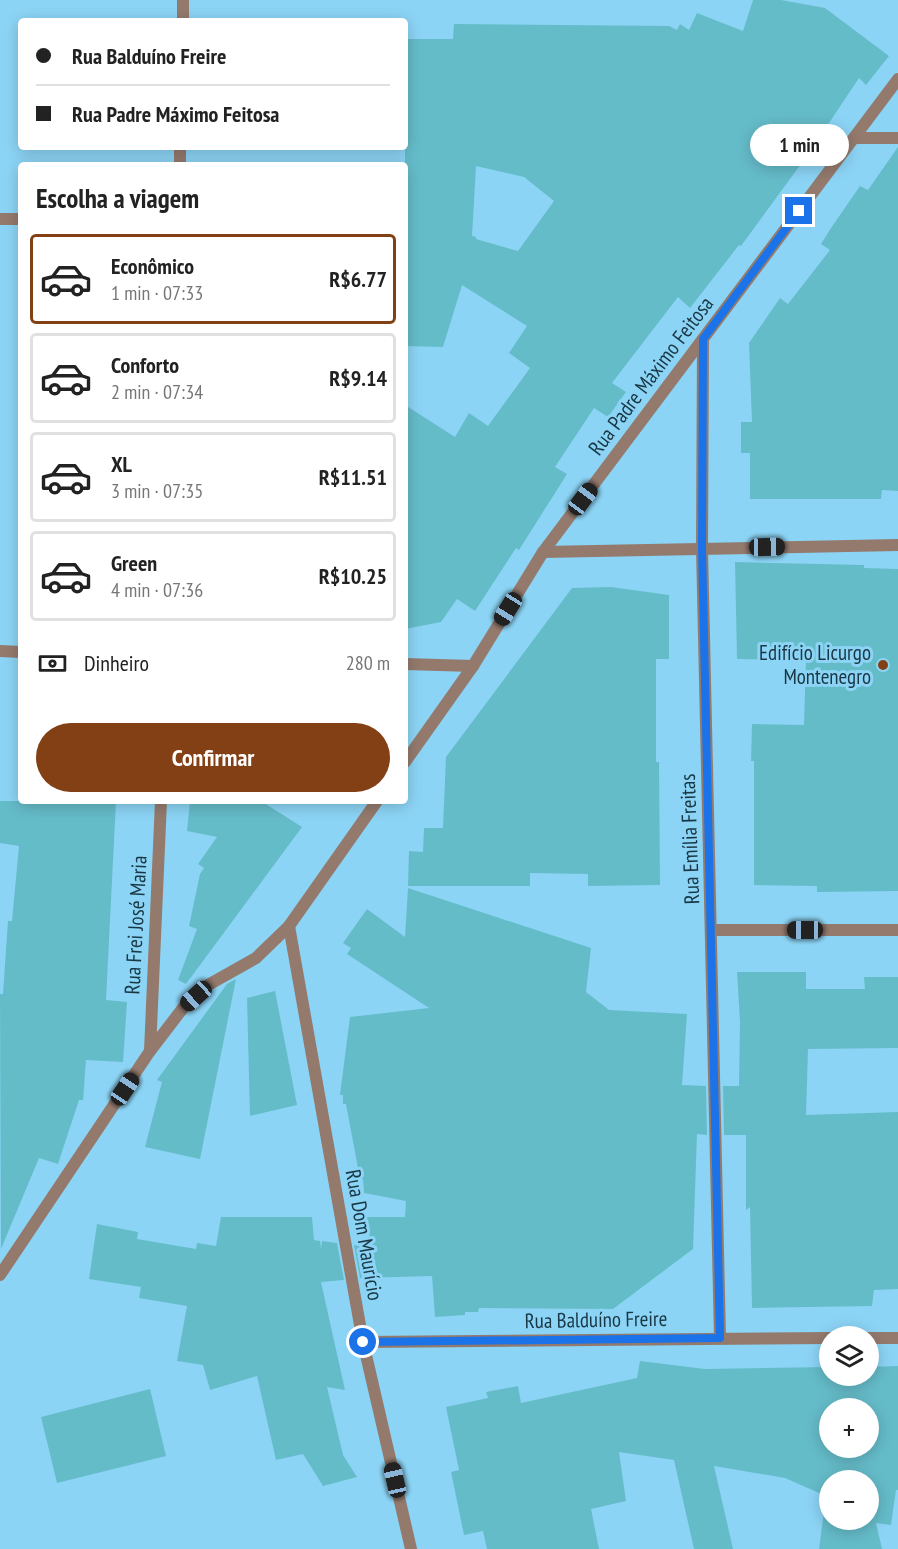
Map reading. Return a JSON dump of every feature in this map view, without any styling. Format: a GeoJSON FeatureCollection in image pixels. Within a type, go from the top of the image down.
{"type":"FeatureCollection","features":[{"type":"Feature","properties":{"kind":"street"},"geometry":{"type":"LineString","coordinates":[[183,0],[183,18]]}},
{"type":"Feature","properties":{"kind":"street","name":"Rua Padre Máximo Feitosa"},"geometry":{"type":"LineString","coordinates":[[408,758],[473,666],[543,552],[898,79]]}},
{"type":"Feature","properties":{"kind":"street"},"geometry":{"type":"LineString","coordinates":[[854,138],[898,138]]}},
{"type":"Feature","properties":{"kind":"street"},"geometry":{"type":"LineString","coordinates":[[0,219],[18,219]]}},
{"type":"Feature","properties":{"kind":"street","name":"Rua Emília Freitas"},"geometry":{"type":"LineString","coordinates":[[703,339],[702,549],[720,1338]]}},
{"type":"Feature","properties":{"kind":"street"},"geometry":{"type":"LineString","coordinates":[[543,552],[898,545]]}},
{"type":"Feature","properties":{"kind":"street"},"geometry":{"type":"LineString","coordinates":[[0,651],[18,652]]}},
{"type":"Feature","properties":{"kind":"street"},"geometry":{"type":"LineString","coordinates":[[408,664],[473,666]]}},
{"type":"Feature","properties":{"kind":"street","name":"Rua Frei José Maria"},"geometry":{"type":"LineString","coordinates":[[150,1051],[161,804]]}},
{"type":"Feature","properties":{"kind":"street"},"geometry":{"type":"LineString","coordinates":[[0,1275],[150,1051],[183,1008],[208,985],[256,958],[289,926],[375,804]]}},
{"type":"Feature","properties":{"kind":"street","name":"Rua Dom Maurício"},"geometry":{"type":"LineString","coordinates":[[289,926],[363,1342],[411,1549]]}},
{"type":"Feature","properties":{"kind":"street"},"geometry":{"type":"LineString","coordinates":[[712,930],[898,930]]}},
{"type":"Feature","properties":{"kind":"street","name":"Rua Balduíno Freire"},"geometry":{"type":"LineString","coordinates":[[363,1342],[819,1338]]}},
{"type":"Feature","properties":{"kind":"street"},"geometry":{"type":"LineString","coordinates":[[879,1338],[898,1338]]}},
{"type":"Feature","properties":{"kind":"building"},"geometry":{"type":"Polygon","coordinates":[[[753,0],[781,0],[825,8],[889,56],[866,85],[859,78],[809,153],[741,246],[739,245],[690,308],[678,297],[612,383],[626,392],[608,417],[594,408],[555,467],[567,474],[519,550],[516,548],[475,611],[457,599],[441,622],[408,628],[408,407],[455,437],[469,413],[488,426],[530,368],[509,353],[527,326],[462,285],[443,347],[408,346],[408,162],[405,162],[405,150],[408,150],[408,39],[453,39],[454,24],[669,26],[677,30],[680,24],[689,30],[697,13],[743,31],[753,0]],[[476,166],[472,236],[518,251],[554,201],[524,177],[476,166]]]}},
{"type":"Feature","properties":{"kind":"building"},"geometry":{"type":"Polygon","coordinates":[[[898,147],[898,491],[882,490],[881,499],[750,499],[750,453],[741,453],[741,422],[752,422],[749,343],[780,298],[788,304],[830,250],[821,244],[831,228],[860,186],[868,190],[898,147]]]}},
{"type":"Feature","properties":{"kind":"building"},"geometry":{"type":"Polygon","coordinates":[[[735,562],[864,565],[864,568],[898,569],[898,891],[817,892],[817,886],[754,885],[752,724],[804,725],[806,660],[737,659],[735,562]]]}},
{"type":"Feature","properties":{"kind":"building"},"geometry":{"type":"Polygon","coordinates":[[[611,587],[669,595],[669,659],[656,659],[656,762],[659,762],[660,885],[588,886],[588,874],[530,873],[530,886],[408,886],[409,851],[423,852],[424,828],[443,828],[446,757],[572,588],[611,587]]]}},
{"type":"Feature","properties":{"kind":"building"},"geometry":{"type":"Polygon","coordinates":[[[0,801],[18,801],[18,804],[116,804],[106,1000],[127,1002],[123,1062],[86,1060],[83,1100],[79,1100],[58,1164],[39,1158],[1,1249],[0,994],[3,994],[8,921],[12,921],[19,846],[0,843],[0,801]]]}},
{"type":"Feature","properties":{"kind":"building"},"geometry":{"type":"Polygon","coordinates":[[[190,804],[266,804],[302,827],[186,984],[178,980],[197,929],[189,926],[200,874],[204,868],[198,864],[217,837],[187,831],[190,804]]]}},
{"type":"Feature","properties":{"kind":"building"},"geometry":{"type":"Polygon","coordinates":[[[408,888],[591,948],[586,992],[609,1010],[687,1014],[682,1085],[706,1086],[707,1135],[697,1134],[693,1249],[613,1309],[479,1308],[478,1312],[465,1312],[465,1315],[435,1317],[432,1276],[360,1278],[354,1245],[371,1248],[367,1217],[405,1217],[406,1201],[364,1193],[346,1104],[343,1104],[343,1095],[340,1095],[350,1017],[429,1008],[347,954],[351,948],[343,943],[367,909],[405,937],[408,888]]]}},
{"type":"Feature","properties":{"kind":"building"},"geometry":{"type":"Polygon","coordinates":[[[737,972],[806,972],[806,989],[865,989],[864,977],[898,977],[898,1048],[808,1049],[806,1115],[898,1112],[898,1289],[874,1290],[872,1306],[752,1308],[750,1207],[746,1210],[746,1135],[724,1135],[723,1086],[739,1086],[740,1022],[737,972]]]}},
{"type":"Feature","properties":{"kind":"building"},"geometry":{"type":"Polygon","coordinates":[[[236,979],[200,1159],[145,1147],[162,1082],[157,1080],[227,984],[236,979]]]}},
{"type":"Feature","properties":{"kind":"building"},"geometry":{"type":"Polygon","coordinates":[[[275,991],[297,1105],[250,1116],[247,998],[275,991]]]}},
{"type":"Feature","properties":{"kind":"building"},"geometry":{"type":"Polygon","coordinates":[[[221,1217],[312,1217],[314,1240],[320,1241],[321,1249],[322,1241],[337,1243],[344,1280],[321,1282],[345,1390],[327,1387],[343,1455],[357,1477],[323,1486],[303,1454],[276,1460],[257,1376],[210,1390],[203,1365],[177,1361],[187,1306],[139,1298],[141,1287],[89,1279],[97,1224],[138,1232],[137,1239],[196,1249],[197,1243],[216,1246],[221,1217]]]}},
{"type":"Feature","properties":{"kind":"building"},"geometry":{"type":"Polygon","coordinates":[[[640,1361],[705,1369],[819,1367],[819,1386],[879,1386],[879,1367],[898,1366],[898,1490],[896,1490],[891,1525],[879,1523],[879,1470],[819,1470],[819,1493],[785,1478],[714,1466],[733,1549],[694,1549],[674,1460],[619,1452],[626,1501],[591,1509],[599,1549],[487,1549],[483,1531],[464,1535],[451,1472],[459,1470],[446,1407],[488,1398],[486,1392],[518,1386],[521,1403],[637,1378],[640,1361]]]}},
{"type":"Feature","properties":{"kind":"building"},"geometry":{"type":"Polygon","coordinates":[[[150,1389],[166,1456],[57,1483],[41,1417],[150,1389]]]}},
{"type":"Feature","properties":{"kind":"building"},"geometry":{"type":"Polygon","coordinates":[[[822,1530],[878,1530],[882,1549],[819,1549],[822,1530]]]}},
{"type":"Feature","properties":{"kind":"place","name":"Edifício Licurgo Montenegro"},"geometry":{"type":"Point","coordinates":[883,665]}},
{"type":"Feature","properties":{"kind":"route"},"geometry":{"type":"LineString","coordinates":[[363,1342],[720,1338],[702,549],[703,339],[799,211]]}}]}
